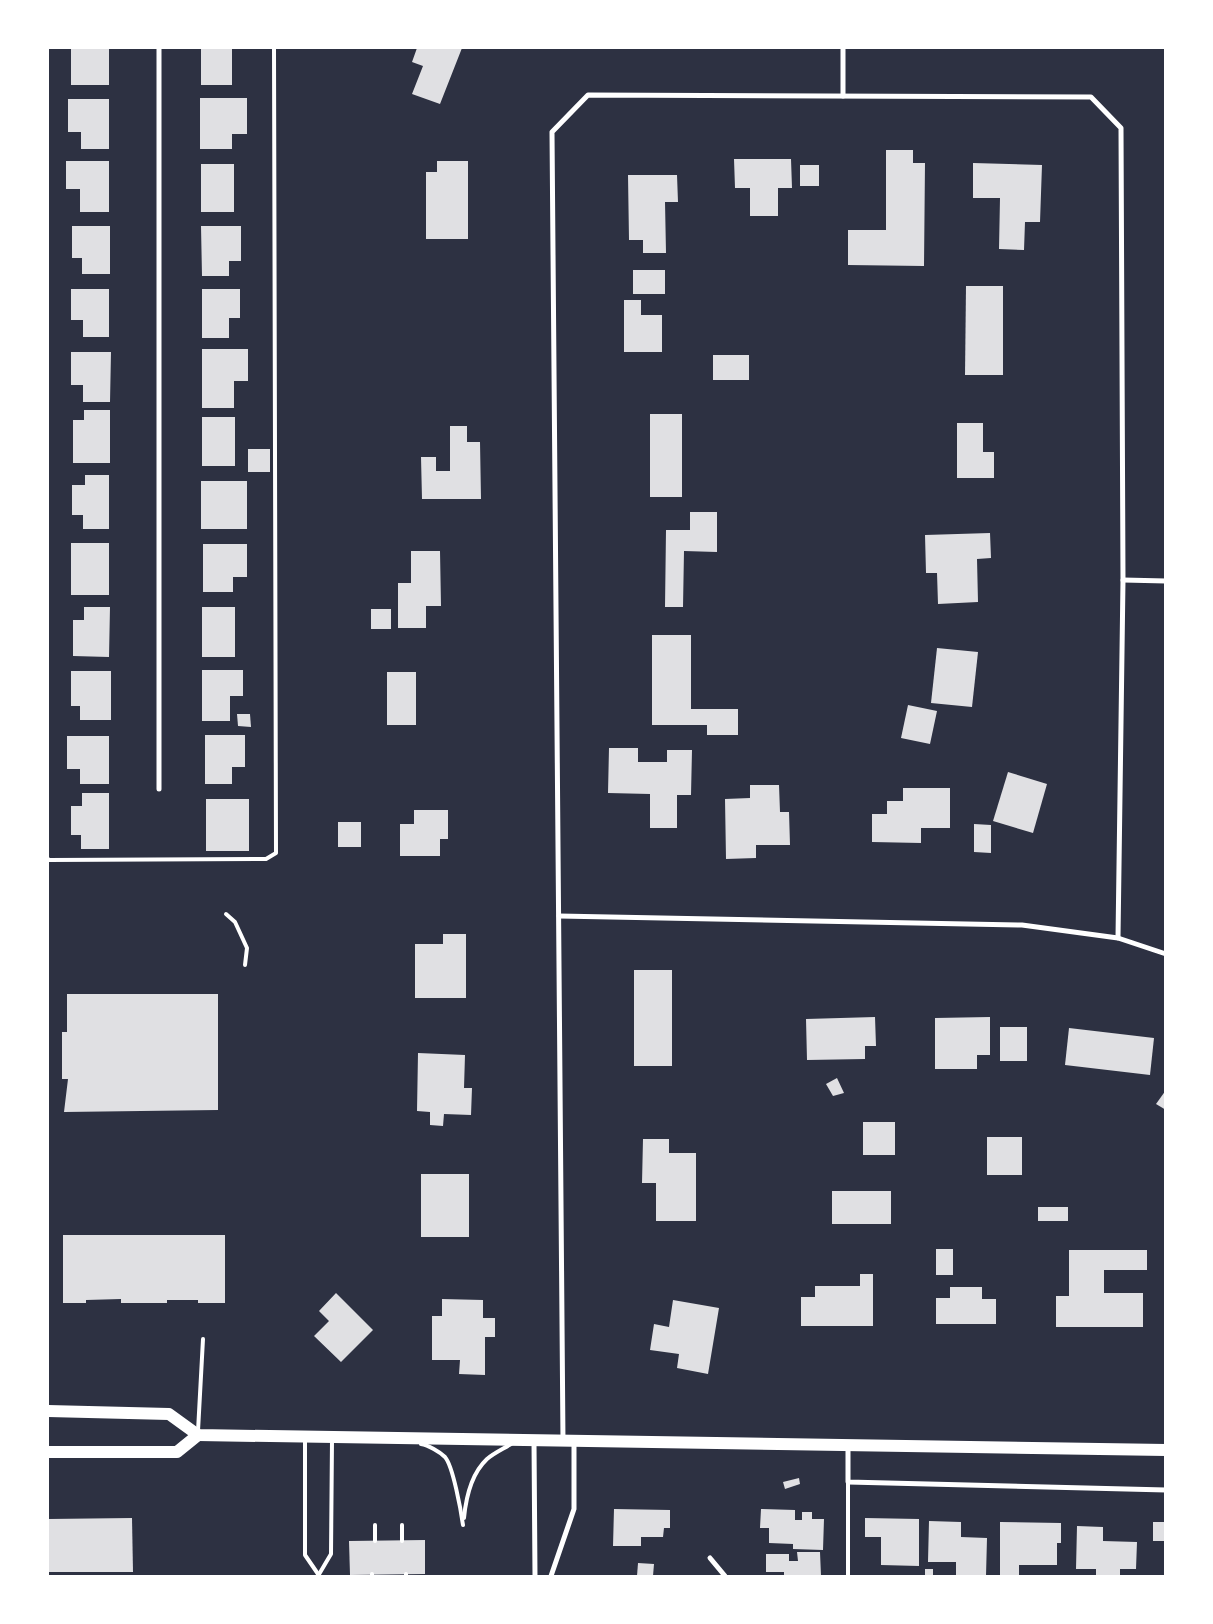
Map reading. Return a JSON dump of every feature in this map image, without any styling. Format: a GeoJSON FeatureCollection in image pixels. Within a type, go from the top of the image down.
{"type":"FeatureCollection","features":[{"type":"Feature","properties":{"kind":"main road"},"geometry":{"type":"LineString","coordinates":[[48,1412],[169,1414],[198,1435],[1166,1450]]}},
{"type":"Feature","properties":{"kind":"main road"},"geometry":{"type":"LineString","coordinates":[[48,1452],[177,1452],[198,1435]]}},
{"type":"Feature","properties":{"kind":"street"},"geometry":{"type":"LineString","coordinates":[[159,48],[159,789]]}},
{"type":"Feature","properties":{"kind":"street"},"geometry":{"type":"LineString","coordinates":[[843,48],[843,96]]}},
{"type":"Feature","properties":{"kind":"street"},"geometry":{"type":"LineString","coordinates":[[551,1576],[574,1509],[568,1441],[559,916],[552,132],[588,95],[1091,97],[1121,128],[1122,580],[1118,938]]}},
{"type":"Feature","properties":{"kind":"street"},"geometry":{"type":"LineString","coordinates":[[1122,580],[1166,581]]}},
{"type":"Feature","properties":{"kind":"street"},"geometry":{"type":"LineString","coordinates":[[559,916],[1022,925],[1118,938],[1166,954]]}},
{"type":"Feature","properties":{"kind":"street"},"geometry":{"type":"LineString","coordinates":[[534,1441],[535,1576]]}},
{"type":"Feature","properties":{"kind":"street"},"geometry":{"type":"LineString","coordinates":[[848,1446],[848,1482],[1166,1490]]}},
{"type":"Feature","properties":{"kind":"street"},"geometry":{"type":"LineString","coordinates":[[710,1558],[725,1576]]}},
{"type":"Feature","properties":{"kind":"lane"},"geometry":{"type":"LineString","coordinates":[[48,859],[266,860],[276,853],[274,48]]}},
{"type":"Feature","properties":{"kind":"lane"},"geometry":{"type":"LineString","coordinates":[[226,914],[235,922],[247,948],[245,965]]}},
{"type":"Feature","properties":{"kind":"lane"},"geometry":{"type":"LineString","coordinates":[[198,1435],[203,1339]]}},
{"type":"Feature","properties":{"kind":"lane"},"geometry":{"type":"LineString","coordinates":[[305,1438],[305,1555],[318,1575],[331,1554],[332,1438]]}},
{"type":"Feature","properties":{"kind":"lane"},"geometry":{"type":"LineString","coordinates":[[396,1439],[426,1445],[446,1458],[460,1503],[463,1525],[466,1499],[475,1473],[487,1459],[516,1441]]}},
{"type":"Feature","properties":{"kind":"lane"},"geometry":{"type":"LineString","coordinates":[[848,1482],[848,1576]]}},
{"type":"Feature","properties":{"kind":"lane"},"geometry":{"type":"LineString","coordinates":[[375,1525],[375,1541]]}},
{"type":"Feature","properties":{"kind":"lane"},"geometry":{"type":"LineString","coordinates":[[402,1525],[402,1541]]}},
{"type":"Feature","properties":{"kind":"building"},"geometry":{"type":"Polygon","coordinates":[[[71,48],[109,48],[109,85],[71,85],[71,48]]]}},
{"type":"Feature","properties":{"kind":"building"},"geometry":{"type":"Polygon","coordinates":[[[201,48],[232,48],[232,85],[201,85],[201,48]]]}},
{"type":"Feature","properties":{"kind":"building"},"geometry":{"type":"Polygon","coordinates":[[[417,48],[462,48],[440,104],[412,94],[423,66],[412,62],[417,48]]]}},
{"type":"Feature","properties":{"kind":"building"},"geometry":{"type":"Polygon","coordinates":[[[200,98],[247,98],[247,134],[232,134],[232,149],[200,149],[200,98]]]}},
{"type":"Feature","properties":{"kind":"building"},"geometry":{"type":"Polygon","coordinates":[[[68,99],[109,99],[109,149],[81,149],[81,132],[68,132],[68,99]]]}},
{"type":"Feature","properties":{"kind":"building"},"geometry":{"type":"Polygon","coordinates":[[[886,150],[913,150],[913,163],[925,163],[924,266],[848,265],[848,230],[886,230],[886,150]]]}},
{"type":"Feature","properties":{"kind":"building"},"geometry":{"type":"Polygon","coordinates":[[[734,159],[791,159],[792,188],[778,188],[778,216],[750,216],[750,188],[735,188],[734,159]]]}},
{"type":"Feature","properties":{"kind":"building"},"geometry":{"type":"Polygon","coordinates":[[[66,161],[109,161],[109,212],[80,212],[80,189],[66,189],[66,161]]]}},
{"type":"Feature","properties":{"kind":"building"},"geometry":{"type":"Polygon","coordinates":[[[437,161],[468,161],[468,239],[426,239],[426,172],[437,172],[437,161]]]}},
{"type":"Feature","properties":{"kind":"building"},"geometry":{"type":"Polygon","coordinates":[[[973,163],[1042,165],[1040,222],[1025,222],[1024,250],[999,249],[1000,198],[973,198],[973,163]]]}},
{"type":"Feature","properties":{"kind":"building"},"geometry":{"type":"Polygon","coordinates":[[[201,164],[234,164],[234,212],[201,212],[201,164]]]}},
{"type":"Feature","properties":{"kind":"building"},"geometry":{"type":"Polygon","coordinates":[[[800,165],[819,165],[819,186],[800,186],[800,165]]]}},
{"type":"Feature","properties":{"kind":"building"},"geometry":{"type":"Polygon","coordinates":[[[628,175],[677,175],[678,202],[665,202],[666,253],[643,253],[643,240],[629,240],[628,175]]]}},
{"type":"Feature","properties":{"kind":"building"},"geometry":{"type":"Polygon","coordinates":[[[72,226],[110,226],[110,274],[82,274],[82,258],[72,258],[72,226]]]}},
{"type":"Feature","properties":{"kind":"building"},"geometry":{"type":"Polygon","coordinates":[[[201,226],[241,226],[241,261],[229,261],[229,276],[202,276],[201,226]]]}},
{"type":"Feature","properties":{"kind":"building"},"geometry":{"type":"Polygon","coordinates":[[[633,270],[665,270],[665,294],[633,294],[633,270]]]}},
{"type":"Feature","properties":{"kind":"building"},"geometry":{"type":"Polygon","coordinates":[[[966,286],[1003,286],[1003,375],[965,375],[966,286]]]}},
{"type":"Feature","properties":{"kind":"building"},"geometry":{"type":"Polygon","coordinates":[[[71,289],[109,289],[109,337],[83,337],[83,320],[71,320],[71,289]]]}},
{"type":"Feature","properties":{"kind":"building"},"geometry":{"type":"Polygon","coordinates":[[[202,289],[240,289],[240,318],[229,318],[229,338],[202,338],[202,289]]]}},
{"type":"Feature","properties":{"kind":"building"},"geometry":{"type":"Polygon","coordinates":[[[624,300],[641,300],[641,315],[662,315],[662,352],[624,352],[624,300]]]}},
{"type":"Feature","properties":{"kind":"building"},"geometry":{"type":"Polygon","coordinates":[[[202,349],[248,349],[248,381],[234,381],[234,408],[202,408],[202,349]]]}},
{"type":"Feature","properties":{"kind":"building"},"geometry":{"type":"Polygon","coordinates":[[[71,352],[111,352],[110,402],[83,402],[83,385],[71,385],[71,352]]]}},
{"type":"Feature","properties":{"kind":"building"},"geometry":{"type":"Polygon","coordinates":[[[713,355],[749,355],[749,380],[713,380],[713,355]]]}},
{"type":"Feature","properties":{"kind":"building"},"geometry":{"type":"Polygon","coordinates":[[[84,410],[110,410],[110,463],[73,463],[73,420],[84,420],[84,410]]]}},
{"type":"Feature","properties":{"kind":"building"},"geometry":{"type":"Polygon","coordinates":[[[650,414],[682,414],[682,497],[650,497],[650,414]]]}},
{"type":"Feature","properties":{"kind":"building"},"geometry":{"type":"Polygon","coordinates":[[[202,417],[235,417],[235,466],[202,466],[202,417]]]}},
{"type":"Feature","properties":{"kind":"building"},"geometry":{"type":"Polygon","coordinates":[[[957,423],[983,423],[983,452],[994,452],[994,478],[957,478],[957,423]]]}},
{"type":"Feature","properties":{"kind":"building"},"geometry":{"type":"Polygon","coordinates":[[[450,426],[467,426],[467,442],[480,442],[481,499],[422,499],[421,457],[436,457],[436,471],[450,471],[450,426]]]}},
{"type":"Feature","properties":{"kind":"building"},"geometry":{"type":"Polygon","coordinates":[[[248,449],[270,449],[270,472],[248,472],[248,449]]]}},
{"type":"Feature","properties":{"kind":"building"},"geometry":{"type":"Polygon","coordinates":[[[85,475],[109,475],[109,529],[83,529],[83,515],[72,515],[72,485],[85,485],[85,475]]]}},
{"type":"Feature","properties":{"kind":"building"},"geometry":{"type":"Polygon","coordinates":[[[201,481],[247,481],[247,529],[201,529],[201,481]]]}},
{"type":"Feature","properties":{"kind":"building"},"geometry":{"type":"Polygon","coordinates":[[[690,512],[717,512],[717,552],[684,551],[683,607],[665,607],[666,530],[690,530],[690,512]]]}},
{"type":"Feature","properties":{"kind":"building"},"geometry":{"type":"Polygon","coordinates":[[[990,533],[991,558],[977,559],[978,602],[938,604],[937,573],[926,573],[925,535],[990,533]]]}},
{"type":"Feature","properties":{"kind":"building"},"geometry":{"type":"Polygon","coordinates":[[[71,543],[109,543],[109,595],[71,595],[71,543]]]}},
{"type":"Feature","properties":{"kind":"building"},"geometry":{"type":"Polygon","coordinates":[[[203,544],[247,544],[247,577],[233,577],[233,592],[203,592],[203,544]]]}},
{"type":"Feature","properties":{"kind":"building"},"geometry":{"type":"Polygon","coordinates":[[[411,551],[440,551],[441,606],[426,606],[426,628],[398,628],[398,583],[411,583],[411,551]]]}},
{"type":"Feature","properties":{"kind":"building"},"geometry":{"type":"Polygon","coordinates":[[[84,607],[110,607],[109,657],[73,656],[73,620],[84,620],[84,607]]]}},
{"type":"Feature","properties":{"kind":"building"},"geometry":{"type":"Polygon","coordinates":[[[202,607],[235,607],[235,657],[202,657],[202,607]]]}},
{"type":"Feature","properties":{"kind":"building"},"geometry":{"type":"Polygon","coordinates":[[[371,609],[391,609],[391,629],[371,629],[371,609]]]}},
{"type":"Feature","properties":{"kind":"building"},"geometry":{"type":"Polygon","coordinates":[[[652,635],[691,635],[691,709],[738,709],[738,735],[707,735],[707,725],[652,725],[652,635]]]}},
{"type":"Feature","properties":{"kind":"building"},"geometry":{"type":"Polygon","coordinates":[[[937,648],[978,652],[972,707],[931,703],[937,648]]]}},
{"type":"Feature","properties":{"kind":"building"},"geometry":{"type":"Polygon","coordinates":[[[202,670],[243,670],[243,696],[230,696],[230,721],[202,721],[202,670]]]}},
{"type":"Feature","properties":{"kind":"building"},"geometry":{"type":"Polygon","coordinates":[[[71,671],[111,671],[111,720],[80,720],[80,706],[71,706],[71,671]]]}},
{"type":"Feature","properties":{"kind":"building"},"geometry":{"type":"Polygon","coordinates":[[[387,672],[416,672],[416,725],[387,725],[387,672]]]}},
{"type":"Feature","properties":{"kind":"building"},"geometry":{"type":"Polygon","coordinates":[[[908,705],[937,711],[930,744],[901,738],[908,705]]]}},
{"type":"Feature","properties":{"kind":"building"},"geometry":{"type":"Polygon","coordinates":[[[237,714],[250,714],[251,727],[238,726],[237,714]]]}},
{"type":"Feature","properties":{"kind":"building"},"geometry":{"type":"Polygon","coordinates":[[[205,735],[245,735],[245,767],[232,767],[232,784],[205,784],[205,735]]]}},
{"type":"Feature","properties":{"kind":"building"},"geometry":{"type":"Polygon","coordinates":[[[67,736],[109,736],[109,784],[80,784],[80,769],[67,769],[67,736]]]}},
{"type":"Feature","properties":{"kind":"building"},"geometry":{"type":"Polygon","coordinates":[[[609,748],[638,748],[638,762],[667,762],[667,750],[692,750],[691,795],[677,795],[677,828],[650,828],[650,794],[608,793],[609,748]]]}},
{"type":"Feature","properties":{"kind":"building"},"geometry":{"type":"Polygon","coordinates":[[[1008,772],[1047,784],[1033,833],[993,821],[1008,772]]]}},
{"type":"Feature","properties":{"kind":"building"},"geometry":{"type":"Polygon","coordinates":[[[750,785],[779,785],[780,812],[789,812],[790,845],[756,845],[756,858],[726,859],[725,799],[750,798],[750,785]]]}},
{"type":"Feature","properties":{"kind":"building"},"geometry":{"type":"Polygon","coordinates":[[[903,788],[950,788],[950,828],[921,828],[921,843],[872,842],[872,814],[887,814],[887,801],[903,801],[903,788]]]}},
{"type":"Feature","properties":{"kind":"building"},"geometry":{"type":"Polygon","coordinates":[[[82,793],[109,793],[109,849],[81,849],[81,835],[71,835],[71,806],[82,806],[82,793]]]}},
{"type":"Feature","properties":{"kind":"building"},"geometry":{"type":"Polygon","coordinates":[[[206,799],[249,799],[249,851],[206,851],[206,799]]]}},
{"type":"Feature","properties":{"kind":"building"},"geometry":{"type":"Polygon","coordinates":[[[414,810],[448,810],[448,839],[440,839],[440,856],[400,856],[400,824],[414,824],[414,810]]]}},
{"type":"Feature","properties":{"kind":"building"},"geometry":{"type":"Polygon","coordinates":[[[338,822],[361,822],[361,847],[338,847],[338,822]]]}},
{"type":"Feature","properties":{"kind":"building"},"geometry":{"type":"Polygon","coordinates":[[[974,824],[991,825],[991,853],[974,852],[974,824]]]}},
{"type":"Feature","properties":{"kind":"building"},"geometry":{"type":"Polygon","coordinates":[[[443,934],[466,934],[466,998],[415,998],[415,944],[443,944],[443,934]]]}},
{"type":"Feature","properties":{"kind":"building"},"geometry":{"type":"Polygon","coordinates":[[[634,970],[672,970],[672,1066],[634,1066],[634,970]]]}},
{"type":"Feature","properties":{"kind":"building"},"geometry":{"type":"Polygon","coordinates":[[[67,994],[218,994],[218,1110],[64,1112],[68,1079],[62,1079],[62,1032],[67,1032],[67,994]]]}},
{"type":"Feature","properties":{"kind":"building"},"geometry":{"type":"Polygon","coordinates":[[[875,1017],[876,1046],[865,1046],[865,1059],[807,1060],[806,1019],[875,1017]]]}},
{"type":"Feature","properties":{"kind":"building"},"geometry":{"type":"Polygon","coordinates":[[[990,1017],[990,1055],[977,1055],[977,1069],[935,1069],[935,1018],[990,1017]]]}},
{"type":"Feature","properties":{"kind":"building"},"geometry":{"type":"Polygon","coordinates":[[[1000,1027],[1027,1027],[1027,1061],[1000,1061],[1000,1027]]]}},
{"type":"Feature","properties":{"kind":"building"},"geometry":{"type":"Polygon","coordinates":[[[1069,1028],[1154,1038],[1150,1075],[1065,1065],[1069,1028]]]}},
{"type":"Feature","properties":{"kind":"building"},"geometry":{"type":"Polygon","coordinates":[[[418,1053],[465,1055],[464,1088],[472,1088],[471,1115],[444,1114],[443,1126],[430,1125],[430,1112],[417,1111],[418,1053]]]}},
{"type":"Feature","properties":{"kind":"building"},"geometry":{"type":"Polygon","coordinates":[[[837,1078],[844,1093],[833,1096],[826,1084],[837,1078]]]}},
{"type":"Feature","properties":{"kind":"building"},"geometry":{"type":"Polygon","coordinates":[[[1166,1090],[1166,1110],[1156,1104],[1166,1090]]]}},
{"type":"Feature","properties":{"kind":"building"},"geometry":{"type":"Polygon","coordinates":[[[863,1122],[895,1122],[895,1155],[863,1155],[863,1122]]]}},
{"type":"Feature","properties":{"kind":"building"},"geometry":{"type":"Polygon","coordinates":[[[987,1137],[1022,1137],[1022,1175],[987,1175],[987,1137]]]}},
{"type":"Feature","properties":{"kind":"building"},"geometry":{"type":"Polygon","coordinates":[[[643,1139],[669,1139],[669,1153],[696,1153],[696,1221],[656,1221],[656,1183],[642,1183],[643,1139]]]}},
{"type":"Feature","properties":{"kind":"building"},"geometry":{"type":"Polygon","coordinates":[[[421,1174],[469,1174],[469,1237],[421,1237],[421,1174]]]}},
{"type":"Feature","properties":{"kind":"building"},"geometry":{"type":"Polygon","coordinates":[[[832,1191],[891,1191],[891,1224],[832,1224],[832,1191]]]}},
{"type":"Feature","properties":{"kind":"building"},"geometry":{"type":"Polygon","coordinates":[[[1038,1207],[1068,1207],[1068,1221],[1038,1221],[1038,1207]]]}},
{"type":"Feature","properties":{"kind":"building"},"geometry":{"type":"Polygon","coordinates":[[[63,1235],[225,1235],[225,1303],[198,1303],[198,1300],[167,1300],[167,1303],[121,1303],[121,1299],[86,1300],[86,1303],[63,1303],[63,1235]]]}},
{"type":"Feature","properties":{"kind":"building"},"geometry":{"type":"Polygon","coordinates":[[[936,1249],[953,1249],[953,1275],[936,1275],[936,1249]]]}},
{"type":"Feature","properties":{"kind":"building"},"geometry":{"type":"Polygon","coordinates":[[[1069,1250],[1147,1250],[1147,1270],[1104,1270],[1104,1293],[1143,1293],[1143,1327],[1056,1327],[1056,1296],[1069,1296],[1069,1250]]]}},
{"type":"Feature","properties":{"kind":"building"},"geometry":{"type":"Polygon","coordinates":[[[860,1274],[873,1274],[873,1326],[801,1326],[801,1297],[815,1297],[815,1286],[860,1286],[860,1274]]]}},
{"type":"Feature","properties":{"kind":"building"},"geometry":{"type":"Polygon","coordinates":[[[950,1287],[982,1287],[982,1299],[996,1299],[996,1324],[936,1324],[936,1298],[950,1298],[950,1287]]]}},
{"type":"Feature","properties":{"kind":"building"},"geometry":{"type":"Polygon","coordinates":[[[336,1293],[373,1330],[341,1362],[314,1336],[329,1321],[319,1311],[336,1293]]]}},
{"type":"Feature","properties":{"kind":"building"},"geometry":{"type":"Polygon","coordinates":[[[442,1299],[483,1300],[483,1318],[495,1318],[495,1337],[485,1337],[485,1375],[459,1374],[460,1360],[432,1360],[432,1316],[442,1316],[442,1299]]]}},
{"type":"Feature","properties":{"kind":"building"},"geometry":{"type":"Polygon","coordinates":[[[673,1300],[719,1308],[708,1374],[677,1368],[679,1354],[650,1350],[654,1324],[669,1327],[673,1300]]]}},
{"type":"Feature","properties":{"kind":"building"},"geometry":{"type":"Polygon","coordinates":[[[799,1478],[800,1484],[785,1489],[783,1482],[799,1478]]]}},
{"type":"Feature","properties":{"kind":"building"},"geometry":{"type":"Polygon","coordinates":[[[614,1509],[670,1510],[670,1528],[664,1528],[663,1537],[641,1537],[641,1546],[613,1546],[614,1509]]]}},
{"type":"Feature","properties":{"kind":"building"},"geometry":{"type":"Polygon","coordinates":[[[761,1509],[795,1510],[795,1520],[802,1520],[802,1512],[812,1512],[812,1519],[824,1519],[823,1550],[793,1549],[793,1544],[769,1543],[769,1528],[760,1528],[761,1509]]]}},
{"type":"Feature","properties":{"kind":"building"},"geometry":{"type":"Polygon","coordinates":[[[132,1518],[133,1572],[48,1572],[48,1519],[132,1518]]]}},
{"type":"Feature","properties":{"kind":"building"},"geometry":{"type":"Polygon","coordinates":[[[865,1518],[919,1519],[919,1566],[881,1565],[881,1537],[865,1537],[865,1518]]]}},
{"type":"Feature","properties":{"kind":"building"},"geometry":{"type":"Polygon","coordinates":[[[929,1521],[961,1522],[961,1537],[987,1538],[986,1576],[956,1576],[956,1562],[928,1562],[929,1521]]]}},
{"type":"Feature","properties":{"kind":"building"},"geometry":{"type":"Polygon","coordinates":[[[1000,1522],[1061,1523],[1061,1543],[1057,1543],[1057,1565],[1019,1565],[1019,1576],[1000,1576],[1000,1522]]]}},
{"type":"Feature","properties":{"kind":"building"},"geometry":{"type":"Polygon","coordinates":[[[1153,1522],[1166,1522],[1166,1541],[1153,1541],[1153,1522]]]}},
{"type":"Feature","properties":{"kind":"building"},"geometry":{"type":"Polygon","coordinates":[[[1077,1526],[1103,1527],[1103,1541],[1137,1542],[1136,1569],[1120,1569],[1120,1575],[1096,1575],[1096,1569],[1076,1569],[1077,1526]]]}},
{"type":"Feature","properties":{"kind":"building"},"geometry":{"type":"Polygon","coordinates":[[[425,1540],[425,1574],[350,1575],[349,1541],[425,1540]]]}},
{"type":"Feature","properties":{"kind":"building"},"geometry":{"type":"Polygon","coordinates":[[[797,1552],[820,1552],[821,1576],[784,1576],[784,1572],[766,1572],[766,1554],[789,1554],[789,1561],[798,1561],[797,1552]]]}},
{"type":"Feature","properties":{"kind":"building"},"geometry":{"type":"Polygon","coordinates":[[[638,1563],[654,1564],[653,1576],[637,1576],[638,1563]]]}},
{"type":"Feature","properties":{"kind":"building"},"geometry":{"type":"Polygon","coordinates":[[[925,1569],[933,1569],[933,1576],[925,1576],[925,1569]]]}}]}
